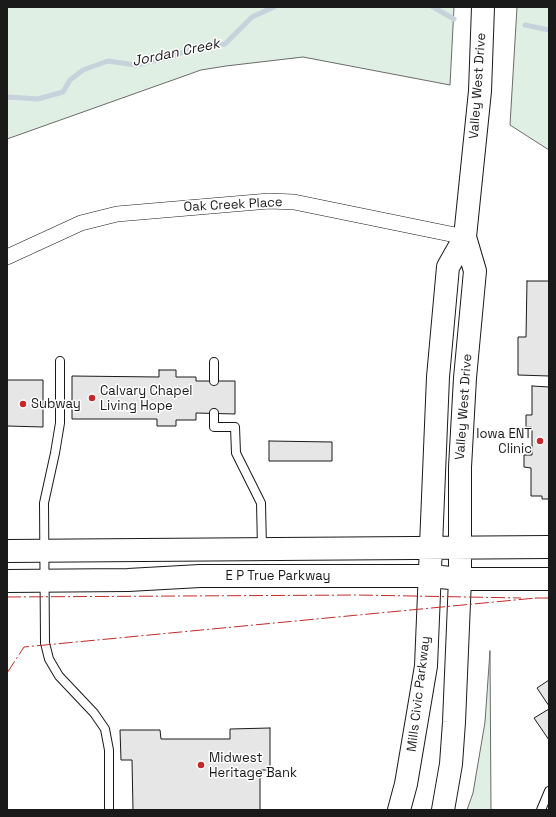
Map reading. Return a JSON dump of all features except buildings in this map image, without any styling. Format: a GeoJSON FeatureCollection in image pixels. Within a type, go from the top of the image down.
{"type":"FeatureCollection","features":[{"type":"Feature","properties":{"kind":"main road","name":"Valley West Drive"},"geometry":{"type":"LineString","coordinates":[[460,579],[461,452],[465,378],[474,271],[465,237],[480,91],[483,7]]}},
{"type":"Feature","properties":{"kind":"main road","name":"Valley West Drive"},"geometry":{"type":"LineString","coordinates":[[431,576],[439,362],[448,267],[465,237]]}},
{"type":"Feature","properties":{"kind":"main road"},"geometry":{"type":"LineString","coordinates":[[7,551],[549,546]]}},
{"type":"Feature","properties":{"kind":"main road","name":"E P True Parkway"},"geometry":{"type":"LineString","coordinates":[[7,581],[128,580],[200,576],[431,576],[460,579],[549,579]]}},
{"type":"Feature","properties":{"kind":"main road","name":"Mills Civic Parkway"},"geometry":{"type":"LineString","coordinates":[[399,810],[413,748],[426,666],[431,576]]}},
{"type":"Feature","properties":{"kind":"main road"},"geometry":{"type":"LineString","coordinates":[[444,810],[452,750],[460,579]]}},
{"type":"Feature","properties":{"kind":"street","name":"Oak Creek Place"},"geometry":{"type":"LineString","coordinates":[[7,257],[81,223],[117,214],[270,201],[294,202],[465,237]]}},
{"type":"Feature","properties":{"kind":"lane"},"geometry":{"type":"LineString","coordinates":[[60,362],[60,423],[56,453],[44,503],[45,643],[49,659],[59,676],[94,713],[105,729],[109,750],[109,810]]}},
{"type":"Feature","properties":{"kind":"lane"},"geometry":{"type":"LineString","coordinates":[[214,362],[214,381]]}},
{"type":"Feature","properties":{"kind":"lane"},"geometry":{"type":"LineString","coordinates":[[214,413],[214,427],[235,427],[236,453],[261,502],[262,548]]}},
{"type":"Feature","properties":{"kind":"lane"},"geometry":{"type":"LineString","coordinates":[[541,810],[549,791]]}},
{"type":"Feature","properties":{"kind":"green space"},"geometry":{"type":"Polygon","coordinates":[[[7,7],[454,7],[450,85],[303,57],[226,66],[201,70],[7,139],[7,7]]]}},
{"type":"Feature","properties":{"kind":"green space"},"geometry":{"type":"Polygon","coordinates":[[[517,7],[549,7],[549,150],[510,125],[517,7]]]}},
{"type":"Feature","properties":{"kind":"green space"},"geometry":{"type":"Polygon","coordinates":[[[490,651],[491,810],[467,810],[473,793],[485,722],[490,651]]]}},
{"type":"Feature","properties":{"kind":"waterway","name":"Jordan Creek"},"geometry":{"type":"LineString","coordinates":[[7,98],[38,99],[63,92],[70,80],[83,70],[108,61],[136,65],[171,57],[191,49],[225,44],[252,17],[274,7]]}},
{"type":"Feature","properties":{"kind":"waterway","name":"Jordan Creek"},"geometry":{"type":"LineString","coordinates":[[433,7],[454,19]]}},
{"type":"Feature","properties":{"kind":"waterway","name":"Jordan Creek"},"geometry":{"type":"LineString","coordinates":[[525,25],[549,30]]}},
{"type":"Feature","properties":{"kind":"power"},"geometry":{"type":"LineString","coordinates":[[7,597],[358,595],[521,598]]}},
{"type":"Feature","properties":{"kind":"power"},"geometry":{"type":"LineString","coordinates":[[535,598],[549,598]]}},
{"type":"Feature","properties":{"kind":"power"},"geometry":{"type":"LineString","coordinates":[[7,673],[24,647],[536,598]]}},
{"type":"Feature","properties":{"kind":"place","name":"Calvary Chapel Living Hope"},"geometry":{"type":"Point","coordinates":[92,398]}},
{"type":"Feature","properties":{"kind":"place","name":"Subway"},"geometry":{"type":"Point","coordinates":[23,404]}},
{"type":"Feature","properties":{"kind":"place","name":"Iowa ENT Clinic"},"geometry":{"type":"Point","coordinates":[540,441]}},
{"type":"Feature","properties":{"kind":"place","name":"Midwest Heritage Bank"},"geometry":{"type":"Point","coordinates":[201,765]}}]}
